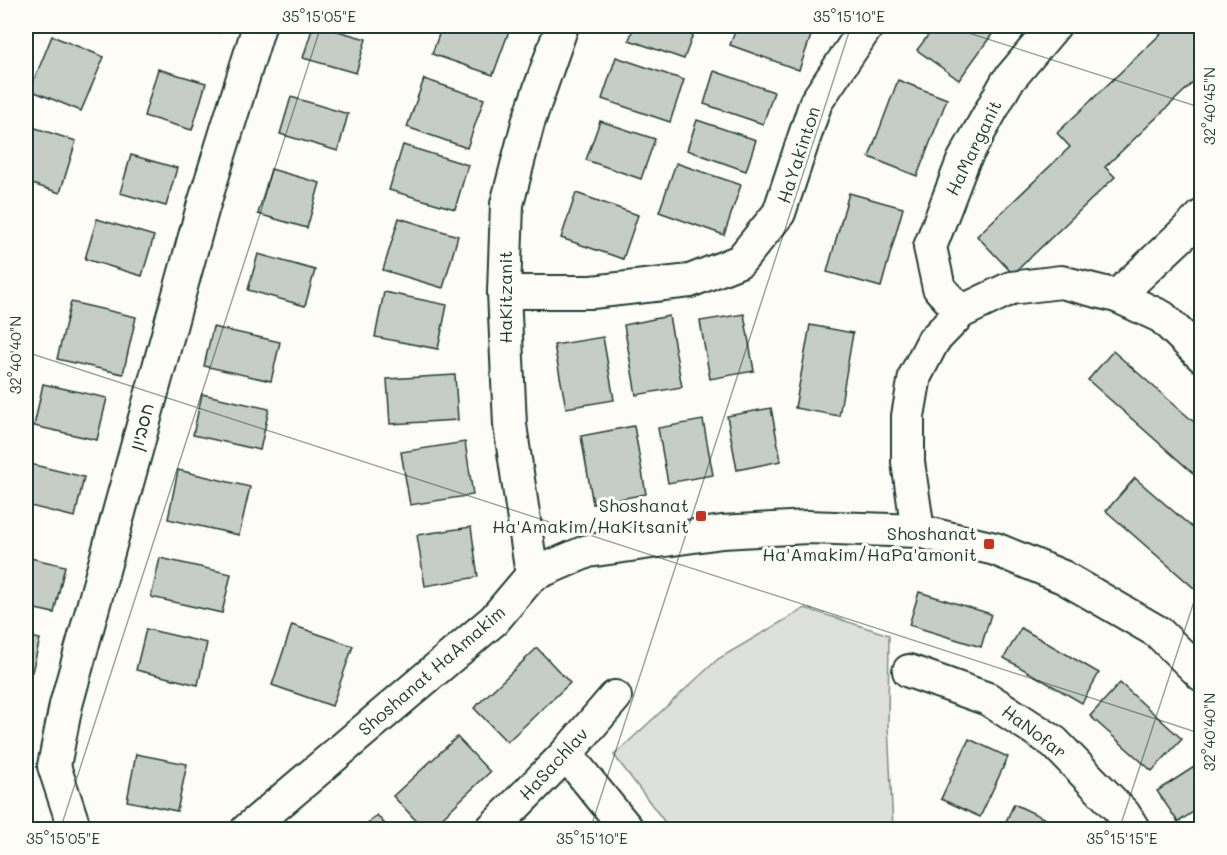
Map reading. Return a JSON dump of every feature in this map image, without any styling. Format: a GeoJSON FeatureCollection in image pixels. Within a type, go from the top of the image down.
{"type":"FeatureCollection","features":[{"type":"Feature","properties":{"kind":"street","name":"חסביון"},"geometry":{"type":"LineString","coordinates":[[75,830],[54,766],[66,705],[203,207],[259,26]]}},
{"type":"Feature","properties":{"kind":"street","name":"HaKitzanit"},"geometry":{"type":"LineString","coordinates":[[532,575],[510,425],[504,292],[507,204],[528,123],[562,26]]}},
{"type":"Feature","properties":{"kind":"street","name":"HaYakinton"},"geometry":{"type":"LineString","coordinates":[[504,292],[592,292],[690,281],[740,261],[780,213],[816,102],[867,26]]}},
{"type":"Feature","properties":{"kind":"street","name":"HaMarganit"},"geometry":{"type":"LineString","coordinates":[[961,312],[939,288],[930,248],[963,161],[1007,82],[1054,26]]}},
{"type":"Feature","properties":{"kind":"street"},"geometry":{"type":"LineString","coordinates":[[1117,296],[1202,216]]}},
{"type":"Feature","properties":{"kind":"street"},"geometry":{"type":"LineString","coordinates":[[918,531],[908,462],[908,416],[915,376],[933,340],[961,312],[1011,288],[1061,282],[1117,296],[1162,317],[1202,356]]}},
{"type":"Feature","properties":{"kind":"street","name":"Shoshanat HaAmakim"},"geometry":{"type":"LineString","coordinates":[[247,830],[494,620],[532,575],[588,551],[722,532],[807,527],[918,531],[995,549],[1063,576],[1158,632],[1202,675]]}},
{"type":"Feature","properties":{"kind":"street","name":"HaNofar"},"geometry":{"type":"LineString","coordinates":[[909,671],[988,699],[1054,742],[1124,814],[1134,830]]}},
{"type":"Feature","properties":{"kind":"street","name":"HaSachlav"},"geometry":{"type":"LineString","coordinates":[[491,830],[566,754],[615,697]]}},
{"type":"Feature","properties":{"kind":"street"},"geometry":{"type":"LineString","coordinates":[[566,754],[628,830]]}},
{"type":"Feature","properties":{"kind":"shaded area"},"geometry":{"type":"Polygon","coordinates":[[[805,608],[889,635],[888,725],[893,829],[670,829],[614,755],[718,659],[805,608]]]}},
{"type":"Feature","properties":{"kind":"building"},"geometry":{"type":"Polygon","coordinates":[[[196,26],[222,26],[220,33],[196,26]]]}},
{"type":"Feature","properties":{"kind":"building"},"geometry":{"type":"Polygon","coordinates":[[[313,26],[366,39],[356,73],[303,58],[313,26]]]}},
{"type":"Feature","properties":{"kind":"building"},"geometry":{"type":"Polygon","coordinates":[[[442,26],[494,26],[509,31],[493,75],[432,54],[442,26]]]}},
{"type":"Feature","properties":{"kind":"building"},"geometry":{"type":"Polygon","coordinates":[[[634,26],[696,26],[684,59],[629,40],[634,26]]]}},
{"type":"Feature","properties":{"kind":"building"},"geometry":{"type":"Polygon","coordinates":[[[737,26],[799,26],[813,30],[799,70],[730,45],[737,26]]]}},
{"type":"Feature","properties":{"kind":"building"},"geometry":{"type":"Polygon","coordinates":[[[935,26],[998,26],[959,80],[917,50],[935,26]]]}},
{"type":"Feature","properties":{"kind":"building"},"geometry":{"type":"Polygon","coordinates":[[[1169,26],[1202,26],[1202,74],[1105,167],[1115,177],[1013,274],[977,236],[1070,147],[1057,133],[1169,26]]]}},
{"type":"Feature","properties":{"kind":"building"},"geometry":{"type":"Polygon","coordinates":[[[52,36],[104,57],[81,111],[30,90],[52,36]]]}},
{"type":"Feature","properties":{"kind":"building"},"geometry":{"type":"Polygon","coordinates":[[[616,57],[684,80],[670,122],[602,99],[616,57]]]}},
{"type":"Feature","properties":{"kind":"building"},"geometry":{"type":"Polygon","coordinates":[[[158,69],[206,83],[192,130],[144,116],[158,69]]]}},
{"type":"Feature","properties":{"kind":"building"},"geometry":{"type":"Polygon","coordinates":[[[714,71],[774,92],[763,124],[704,104],[714,71]]]}},
{"type":"Feature","properties":{"kind":"building"},"geometry":{"type":"Polygon","coordinates":[[[424,79],[484,99],[467,148],[407,127],[424,79]]]}},
{"type":"Feature","properties":{"kind":"building"},"geometry":{"type":"Polygon","coordinates":[[[898,80],[947,99],[917,176],[869,157],[898,80]]]}},
{"type":"Feature","properties":{"kind":"building"},"geometry":{"type":"Polygon","coordinates":[[[291,97],[348,114],[338,151],[280,134],[291,97]]]}},
{"type":"Feature","properties":{"kind":"building"},"geometry":{"type":"Polygon","coordinates":[[[697,120],[756,140],[746,171],[687,150],[697,120]]]}},
{"type":"Feature","properties":{"kind":"building"},"geometry":{"type":"Polygon","coordinates":[[[600,121],[655,139],[641,179],[586,160],[600,121]]]}},
{"type":"Feature","properties":{"kind":"building"},"geometry":{"type":"Polygon","coordinates":[[[26,125],[76,141],[60,193],[26,182],[26,125]]]}},
{"type":"Feature","properties":{"kind":"building"},"geometry":{"type":"Polygon","coordinates":[[[403,145],[468,165],[455,209],[389,190],[403,145]]]}},
{"type":"Feature","properties":{"kind":"building"},"geometry":{"type":"Polygon","coordinates":[[[131,155],[177,168],[166,206],[120,193],[131,155]]]}},
{"type":"Feature","properties":{"kind":"building"},"geometry":{"type":"Polygon","coordinates":[[[676,163],[741,185],[724,235],[659,212],[676,163]]]}},
{"type":"Feature","properties":{"kind":"building"},"geometry":{"type":"Polygon","coordinates":[[[271,169],[320,183],[307,228],[258,214],[271,169]]]}},
{"type":"Feature","properties":{"kind":"building"},"geometry":{"type":"Polygon","coordinates":[[[576,193],[638,215],[623,259],[561,238],[576,193]]]}},
{"type":"Feature","properties":{"kind":"building"},"geometry":{"type":"Polygon","coordinates":[[[849,193],[903,208],[881,287],[827,272],[849,193]]]}},
{"type":"Feature","properties":{"kind":"building"},"geometry":{"type":"Polygon","coordinates":[[[399,218],[458,236],[443,288],[383,270],[399,218]]]}},
{"type":"Feature","properties":{"kind":"building"},"geometry":{"type":"Polygon","coordinates":[[[97,219],[154,236],[142,276],[85,259],[97,219]]]}},
{"type":"Feature","properties":{"kind":"building"},"geometry":{"type":"Polygon","coordinates":[[[258,254],[315,270],[305,306],[248,290],[258,254]]]}},
{"type":"Feature","properties":{"kind":"building"},"geometry":{"type":"Polygon","coordinates":[[[384,292],[447,305],[438,349],[375,337],[384,292]]]}},
{"type":"Feature","properties":{"kind":"building"},"geometry":{"type":"Polygon","coordinates":[[[71,302],[136,317],[123,374],[57,359],[71,302]]]}},
{"type":"Feature","properties":{"kind":"building"},"geometry":{"type":"Polygon","coordinates":[[[744,314],[754,371],[710,379],[700,321],[744,314]]]}},
{"type":"Feature","properties":{"kind":"building"},"geometry":{"type":"Polygon","coordinates":[[[669,316],[682,387],[636,395],[624,325],[669,316]]]}},
{"type":"Feature","properties":{"kind":"building"},"geometry":{"type":"Polygon","coordinates":[[[810,325],[853,333],[839,416],[795,408],[810,325]]]}},
{"type":"Feature","properties":{"kind":"building"},"geometry":{"type":"Polygon","coordinates":[[[213,327],[280,342],[271,381],[204,366],[213,327]]]}},
{"type":"Feature","properties":{"kind":"building"},"geometry":{"type":"Polygon","coordinates":[[[603,337],[614,400],[566,408],[554,345],[603,337]]]}},
{"type":"Feature","properties":{"kind":"building"},"geometry":{"type":"Polygon","coordinates":[[[1113,351],[1202,429],[1202,481],[1088,380],[1113,351]]]}},
{"type":"Feature","properties":{"kind":"building"},"geometry":{"type":"Polygon","coordinates":[[[455,375],[458,420],[390,424],[387,379],[455,375]]]}},
{"type":"Feature","properties":{"kind":"building"},"geometry":{"type":"Polygon","coordinates":[[[43,384],[107,398],[97,440],[34,426],[43,384]]]}},
{"type":"Feature","properties":{"kind":"building"},"geometry":{"type":"Polygon","coordinates":[[[202,394],[269,409],[260,450],[193,435],[202,394]]]}},
{"type":"Feature","properties":{"kind":"building"},"geometry":{"type":"Polygon","coordinates":[[[771,408],[781,461],[737,470],[727,416],[771,408]]]}},
{"type":"Feature","properties":{"kind":"building"},"geometry":{"type":"Polygon","coordinates":[[[703,420],[713,475],[668,483],[658,428],[703,420]]]}},
{"type":"Feature","properties":{"kind":"building"},"geometry":{"type":"Polygon","coordinates":[[[634,426],[646,494],[593,504],[581,436],[634,426]]]}},
{"type":"Feature","properties":{"kind":"building"},"geometry":{"type":"Polygon","coordinates":[[[465,442],[473,495],[410,505],[401,452],[465,442]]]}},
{"type":"Feature","properties":{"kind":"building"},"geometry":{"type":"Polygon","coordinates":[[[26,463],[84,477],[75,517],[26,505],[26,463]]]}},
{"type":"Feature","properties":{"kind":"building"},"geometry":{"type":"Polygon","coordinates":[[[178,470],[250,487],[239,535],[168,519],[178,470]]]}},
{"type":"Feature","properties":{"kind":"building"},"geometry":{"type":"Polygon","coordinates":[[[1135,478],[1202,536],[1202,595],[1106,511],[1135,478]]]}},
{"type":"Feature","properties":{"kind":"building"},"geometry":{"type":"Polygon","coordinates":[[[471,527],[478,577],[425,586],[417,535],[471,527]]]}},
{"type":"Feature","properties":{"kind":"building"},"geometry":{"type":"Polygon","coordinates":[[[26,557],[65,566],[54,613],[26,607],[26,557]]]}},
{"type":"Feature","properties":{"kind":"building"},"geometry":{"type":"Polygon","coordinates":[[[160,558],[231,574],[222,613],[151,597],[160,558]]]}},
{"type":"Feature","properties":{"kind":"building"},"geometry":{"type":"Polygon","coordinates":[[[919,592],[991,614],[981,647],[909,625],[919,592]]]}},
{"type":"Feature","properties":{"kind":"building"},"geometry":{"type":"Polygon","coordinates":[[[292,625],[353,646],[332,706],[272,685],[292,625]]]}},
{"type":"Feature","properties":{"kind":"building"},"geometry":{"type":"Polygon","coordinates":[[[1021,628],[1099,673],[1082,703],[1004,658],[1021,628]]]}},
{"type":"Feature","properties":{"kind":"building"},"geometry":{"type":"Polygon","coordinates":[[[146,629],[207,643],[198,685],[136,670],[146,629]]]}},
{"type":"Feature","properties":{"kind":"building"},"geometry":{"type":"Polygon","coordinates":[[[26,636],[40,639],[32,672],[26,671],[26,636]]]}},
{"type":"Feature","properties":{"kind":"building"},"geometry":{"type":"Polygon","coordinates":[[[537,648],[570,683],[507,742],[474,708],[537,648]]]}},
{"type":"Feature","properties":{"kind":"building"},"geometry":{"type":"Polygon","coordinates":[[[1120,683],[1182,739],[1152,771],[1090,716],[1120,683]]]}},
{"type":"Feature","properties":{"kind":"building"},"geometry":{"type":"Polygon","coordinates":[[[457,737],[490,772],[429,830],[425,830],[393,796],[457,737]]]}},
{"type":"Feature","properties":{"kind":"building"},"geometry":{"type":"Polygon","coordinates":[[[969,739],[1008,757],[980,817],[941,799],[969,739]]]}},
{"type":"Feature","properties":{"kind":"building"},"geometry":{"type":"Polygon","coordinates":[[[136,754],[187,764],[177,811],[127,801],[136,754]]]}},
{"type":"Feature","properties":{"kind":"building"},"geometry":{"type":"Polygon","coordinates":[[[1194,767],[1202,778],[1202,806],[1178,822],[1157,791],[1194,767]]]}},
{"type":"Feature","properties":{"kind":"building"},"geometry":{"type":"Polygon","coordinates":[[[1014,804],[1050,821],[1045,830],[1002,830],[1014,804]]]}},
{"type":"Feature","properties":{"kind":"building"},"geometry":{"type":"Polygon","coordinates":[[[377,815],[390,830],[361,830],[377,815]]]}},
{"type":"Feature","properties":{"kind":"place","name":"Shoshanat Ha'Amakim/HaKitsanit"},"geometry":{"type":"Point","coordinates":[701,516]}},
{"type":"Feature","properties":{"kind":"place","name":"Shoshanat Ha'Amakim/HaPa'amonit"},"geometry":{"type":"Point","coordinates":[989,544]}}]}
